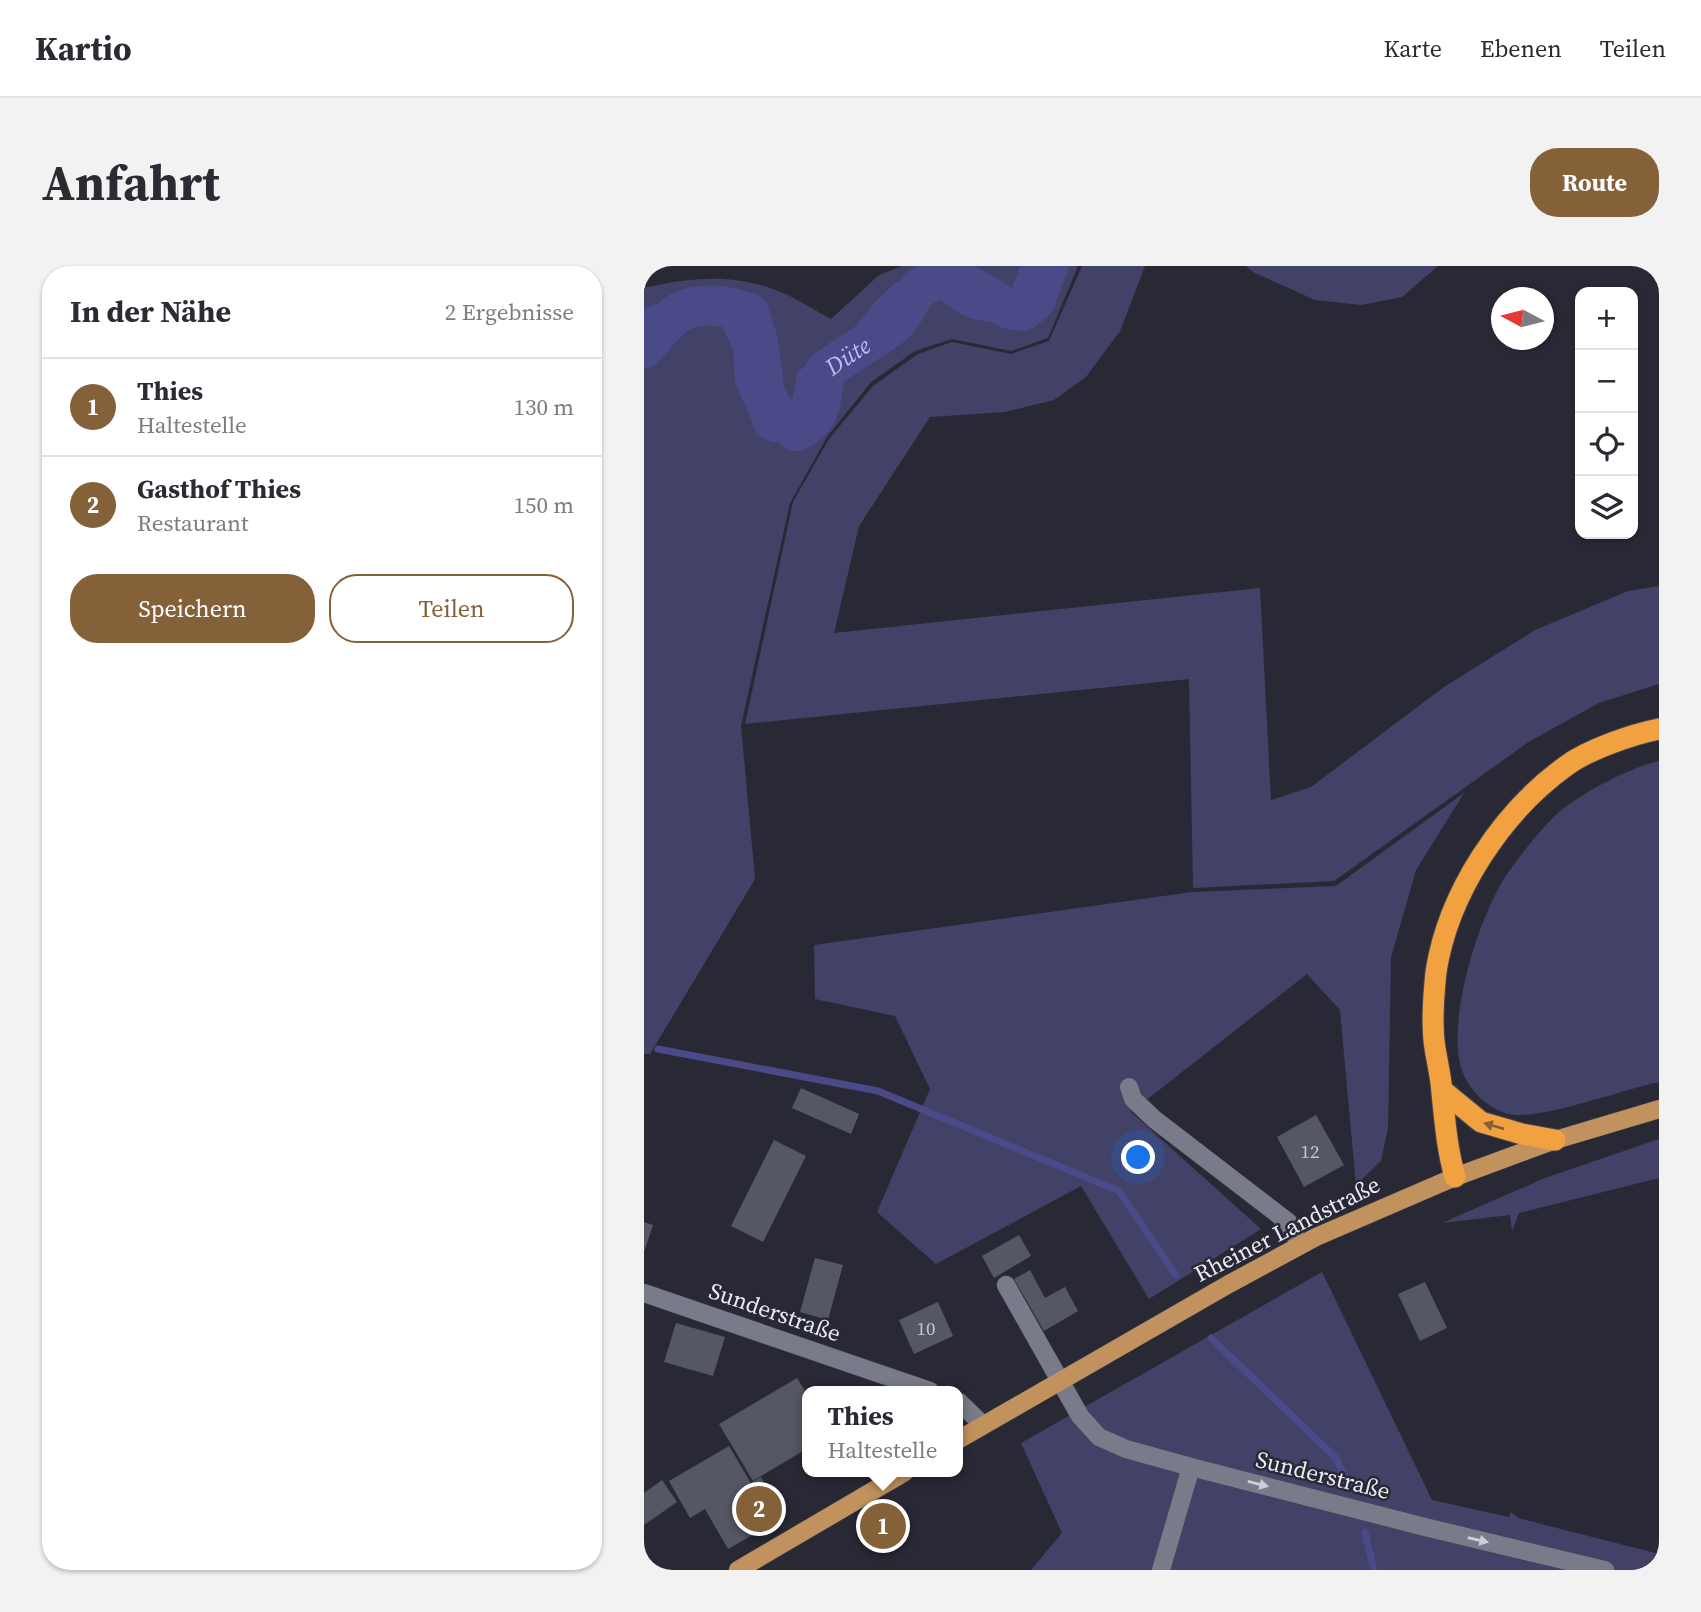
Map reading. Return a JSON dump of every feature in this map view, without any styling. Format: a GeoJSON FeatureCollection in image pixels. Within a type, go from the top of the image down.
{"type":"FeatureCollection","features":[{"type":"Feature","properties":{"kind":"highway"},"geometry":{"type":"LineString","coordinates":[[1455,1177],[1447,1151],[1434,1037],[1436,971],[1452,914],[1476,863],[1507,821],[1567,764],[1613,743],[1659,729]]}},
{"type":"Feature","properties":{"kind":"highway"},"geometry":{"type":"LineString","coordinates":[[1442,1090],[1481,1122],[1555,1140]]}},
{"type":"Feature","properties":{"kind":"main road","name":"Rheiner Landstraße"},"geometry":{"type":"LineString","coordinates":[[963,1437],[1300,1245],[1455,1177],[1555,1140],[1659,1110]]}},
{"type":"Feature","properties":{"kind":"main road"},"geometry":{"type":"LineString","coordinates":[[738,1570],[896,1477]]}},
{"type":"Feature","properties":{"kind":"street"},"geometry":{"type":"LineString","coordinates":[[1129,1087],[1133,1099],[1154,1119],[1288,1223],[1300,1245]]}},
{"type":"Feature","properties":{"kind":"street","name":"Sunderstraße"},"geometry":{"type":"LineString","coordinates":[[1006,1285],[1080,1416],[1099,1437],[1126,1449],[1191,1467],[1605,1570]]}},
{"type":"Feature","properties":{"kind":"street","name":"Sunderstraße"},"geometry":{"type":"LineString","coordinates":[[644,1293],[915,1386]]}},
{"type":"Feature","properties":{"kind":"street"},"geometry":{"type":"LineString","coordinates":[[963,1406],[983,1425]]}},
{"type":"Feature","properties":{"kind":"street"},"geometry":{"type":"LineString","coordinates":[[1161,1570],[1191,1467]]}},
{"type":"Feature","properties":{"kind":"shaded area"},"geometry":{"type":"Polygon","coordinates":[[[902,266],[1078,266],[1048,338],[1011,351],[952,339],[915,351],[871,382],[827,437],[790,503],[741,726],[755,879],[650,1054],[644,1054],[644,288],[697,279],[748,282],[783,293],[831,319],[879,275],[902,266]]]}},
{"type":"Feature","properties":{"kind":"shaded area"},"geometry":{"type":"Polygon","coordinates":[[[1020,266],[1038,266],[1027,301],[1021,311],[1006,320],[989,322],[971,318],[932,296],[922,295],[911,299],[880,335],[817,375],[802,427],[788,440],[775,442],[757,435],[735,381],[733,350],[721,324],[701,319],[680,319],[661,324],[644,337],[644,309],[652,305],[697,297],[727,300],[742,308],[758,391],[769,410],[779,412],[790,409],[798,372],[828,346],[842,341],[896,282],[919,275],[941,277],[974,298],[1001,302],[1010,295],[1020,266]]]}},
{"type":"Feature","properties":{"kind":"shaded area"},"geometry":{"type":"Polygon","coordinates":[[[1082,266],[1145,266],[1120,331],[1086,377],[1054,400],[1005,412],[930,417],[859,526],[834,633],[1260,588],[1271,800],[1311,787],[1444,687],[1535,630],[1628,591],[1659,586],[1659,684],[1599,703],[1530,741],[1334,881],[1193,888],[1189,679],[745,724],[793,502],[829,439],[873,386],[918,354],[952,342],[1011,354],[1049,341],[1082,266]]]}},
{"type":"Feature","properties":{"kind":"shaded area"},"geometry":{"type":"Polygon","coordinates":[[[1246,266],[1438,266],[1402,297],[1361,305],[1315,300],[1253,272],[1246,266]]]}},
{"type":"Feature","properties":{"kind":"shaded area"},"geometry":{"type":"Polygon","coordinates":[[[1659,761],[1659,1082],[1540,1113],[1509,1114],[1492,1107],[1478,1096],[1467,1081],[1460,1064],[1458,1042],[1463,988],[1480,930],[1491,904],[1515,863],[1558,813],[1610,780],[1659,761]]]}},
{"type":"Feature","properties":{"kind":"shaded area"},"geometry":{"type":"Polygon","coordinates":[[[1464,793],[1416,870],[1391,957],[1388,1128],[1381,1161],[1356,1185],[1340,1010],[1307,974],[1131,1112],[1261,1229],[1149,1299],[1081,1186],[936,1264],[877,1212],[930,1089],[895,1016],[815,999],[814,945],[1192,892],[1336,886],[1464,793]]]}},
{"type":"Feature","properties":{"kind":"shaded area"},"geometry":{"type":"Polygon","coordinates":[[[1659,1139],[1659,1178],[1519,1213],[1512,1231],[1510,1215],[1442,1223],[1545,1178],[1659,1139]]]}},
{"type":"Feature","properties":{"kind":"shaded area"},"geometry":{"type":"Polygon","coordinates":[[[1322,1272],[1432,1500],[1509,1517],[1511,1512],[1518,1518],[1659,1554],[1659,1570],[1031,1570],[1062,1533],[1021,1443],[1322,1272]]]}},
{"type":"Feature","properties":{"kind":"building"},"geometry":{"type":"Polygon","coordinates":[[[801,1088],[859,1114],[851,1134],[792,1108],[801,1088]]]}},
{"type":"Feature","properties":{"kind":"building"},"geometry":{"type":"Polygon","coordinates":[[[1316,1115],[1344,1165],[1304,1187],[1277,1137],[1316,1115]]]}},
{"type":"Feature","properties":{"kind":"building"},"geometry":{"type":"Polygon","coordinates":[[[774,1140],[806,1156],[763,1242],[731,1226],[774,1140]]]}},
{"type":"Feature","properties":{"kind":"building"},"geometry":{"type":"Polygon","coordinates":[[[644,1222],[653,1225],[644,1252],[644,1222]]]}},
{"type":"Feature","properties":{"kind":"building"},"geometry":{"type":"Polygon","coordinates":[[[1019,1235],[1031,1256],[994,1278],[982,1256],[1019,1235]]]}},
{"type":"Feature","properties":{"kind":"building"},"geometry":{"type":"Polygon","coordinates":[[[815,1258],[843,1265],[828,1320],[800,1312],[815,1258]]]}},
{"type":"Feature","properties":{"kind":"building"},"geometry":{"type":"Polygon","coordinates":[[[1030,1270],[1045,1298],[1065,1287],[1078,1311],[1044,1331],[1014,1279],[1030,1270]]]}},
{"type":"Feature","properties":{"kind":"building"},"geometry":{"type":"Polygon","coordinates":[[[1425,1282],[1447,1328],[1420,1341],[1398,1294],[1425,1282]]]}},
{"type":"Feature","properties":{"kind":"building"},"geometry":{"type":"Polygon","coordinates":[[[938,1302],[953,1336],[914,1354],[899,1320],[938,1302]]]}},
{"type":"Feature","properties":{"kind":"building"},"geometry":{"type":"Polygon","coordinates":[[[676,1323],[725,1337],[713,1376],[664,1362],[676,1323]]]}},
{"type":"Feature","properties":{"kind":"building"},"geometry":{"type":"Polygon","coordinates":[[[797,1378],[802,1386],[802,1452],[753,1481],[719,1424],[797,1378]]]}},
{"type":"Feature","properties":{"kind":"building"},"geometry":{"type":"Polygon","coordinates":[[[729,1446],[751,1483],[761,1477],[784,1517],[728,1549],[705,1509],[690,1518],[669,1481],[729,1446]]]}},
{"type":"Feature","properties":{"kind":"building"},"geometry":{"type":"Polygon","coordinates":[[[662,1480],[677,1502],[644,1525],[644,1493],[662,1480]]]}},
{"type":"Feature","properties":{"kind":"waterway","name":"Düte"},"geometry":{"type":"LineString","coordinates":[[644,348],[670,319],[688,309],[719,306],[749,313],[758,342],[765,396],[779,417],[796,431],[812,420],[820,406],[825,371],[894,324],[916,292],[924,286],[951,275],[1007,308],[1023,311],[1035,301],[1048,266]]}},
{"type":"Feature","properties":{"kind":"waterway"},"geometry":{"type":"LineString","coordinates":[[658,1049],[878,1091],[1119,1191],[1176,1275]]}},
{"type":"Feature","properties":{"kind":"waterway"},"geometry":{"type":"LineString","coordinates":[[1211,1338],[1336,1458],[1348,1484]]}},
{"type":"Feature","properties":{"kind":"waterway"},"geometry":{"type":"LineString","coordinates":[[1365,1532],[1374,1570]]}},
{"type":"Feature","properties":{"kind":"place","name":"Gasthof Thies"},"geometry":{"type":"Point","coordinates":[759,1509]}},
{"type":"Feature","properties":{"kind":"place","name":"Thies"},"geometry":{"type":"Point","coordinates":[883,1526]}}]}
